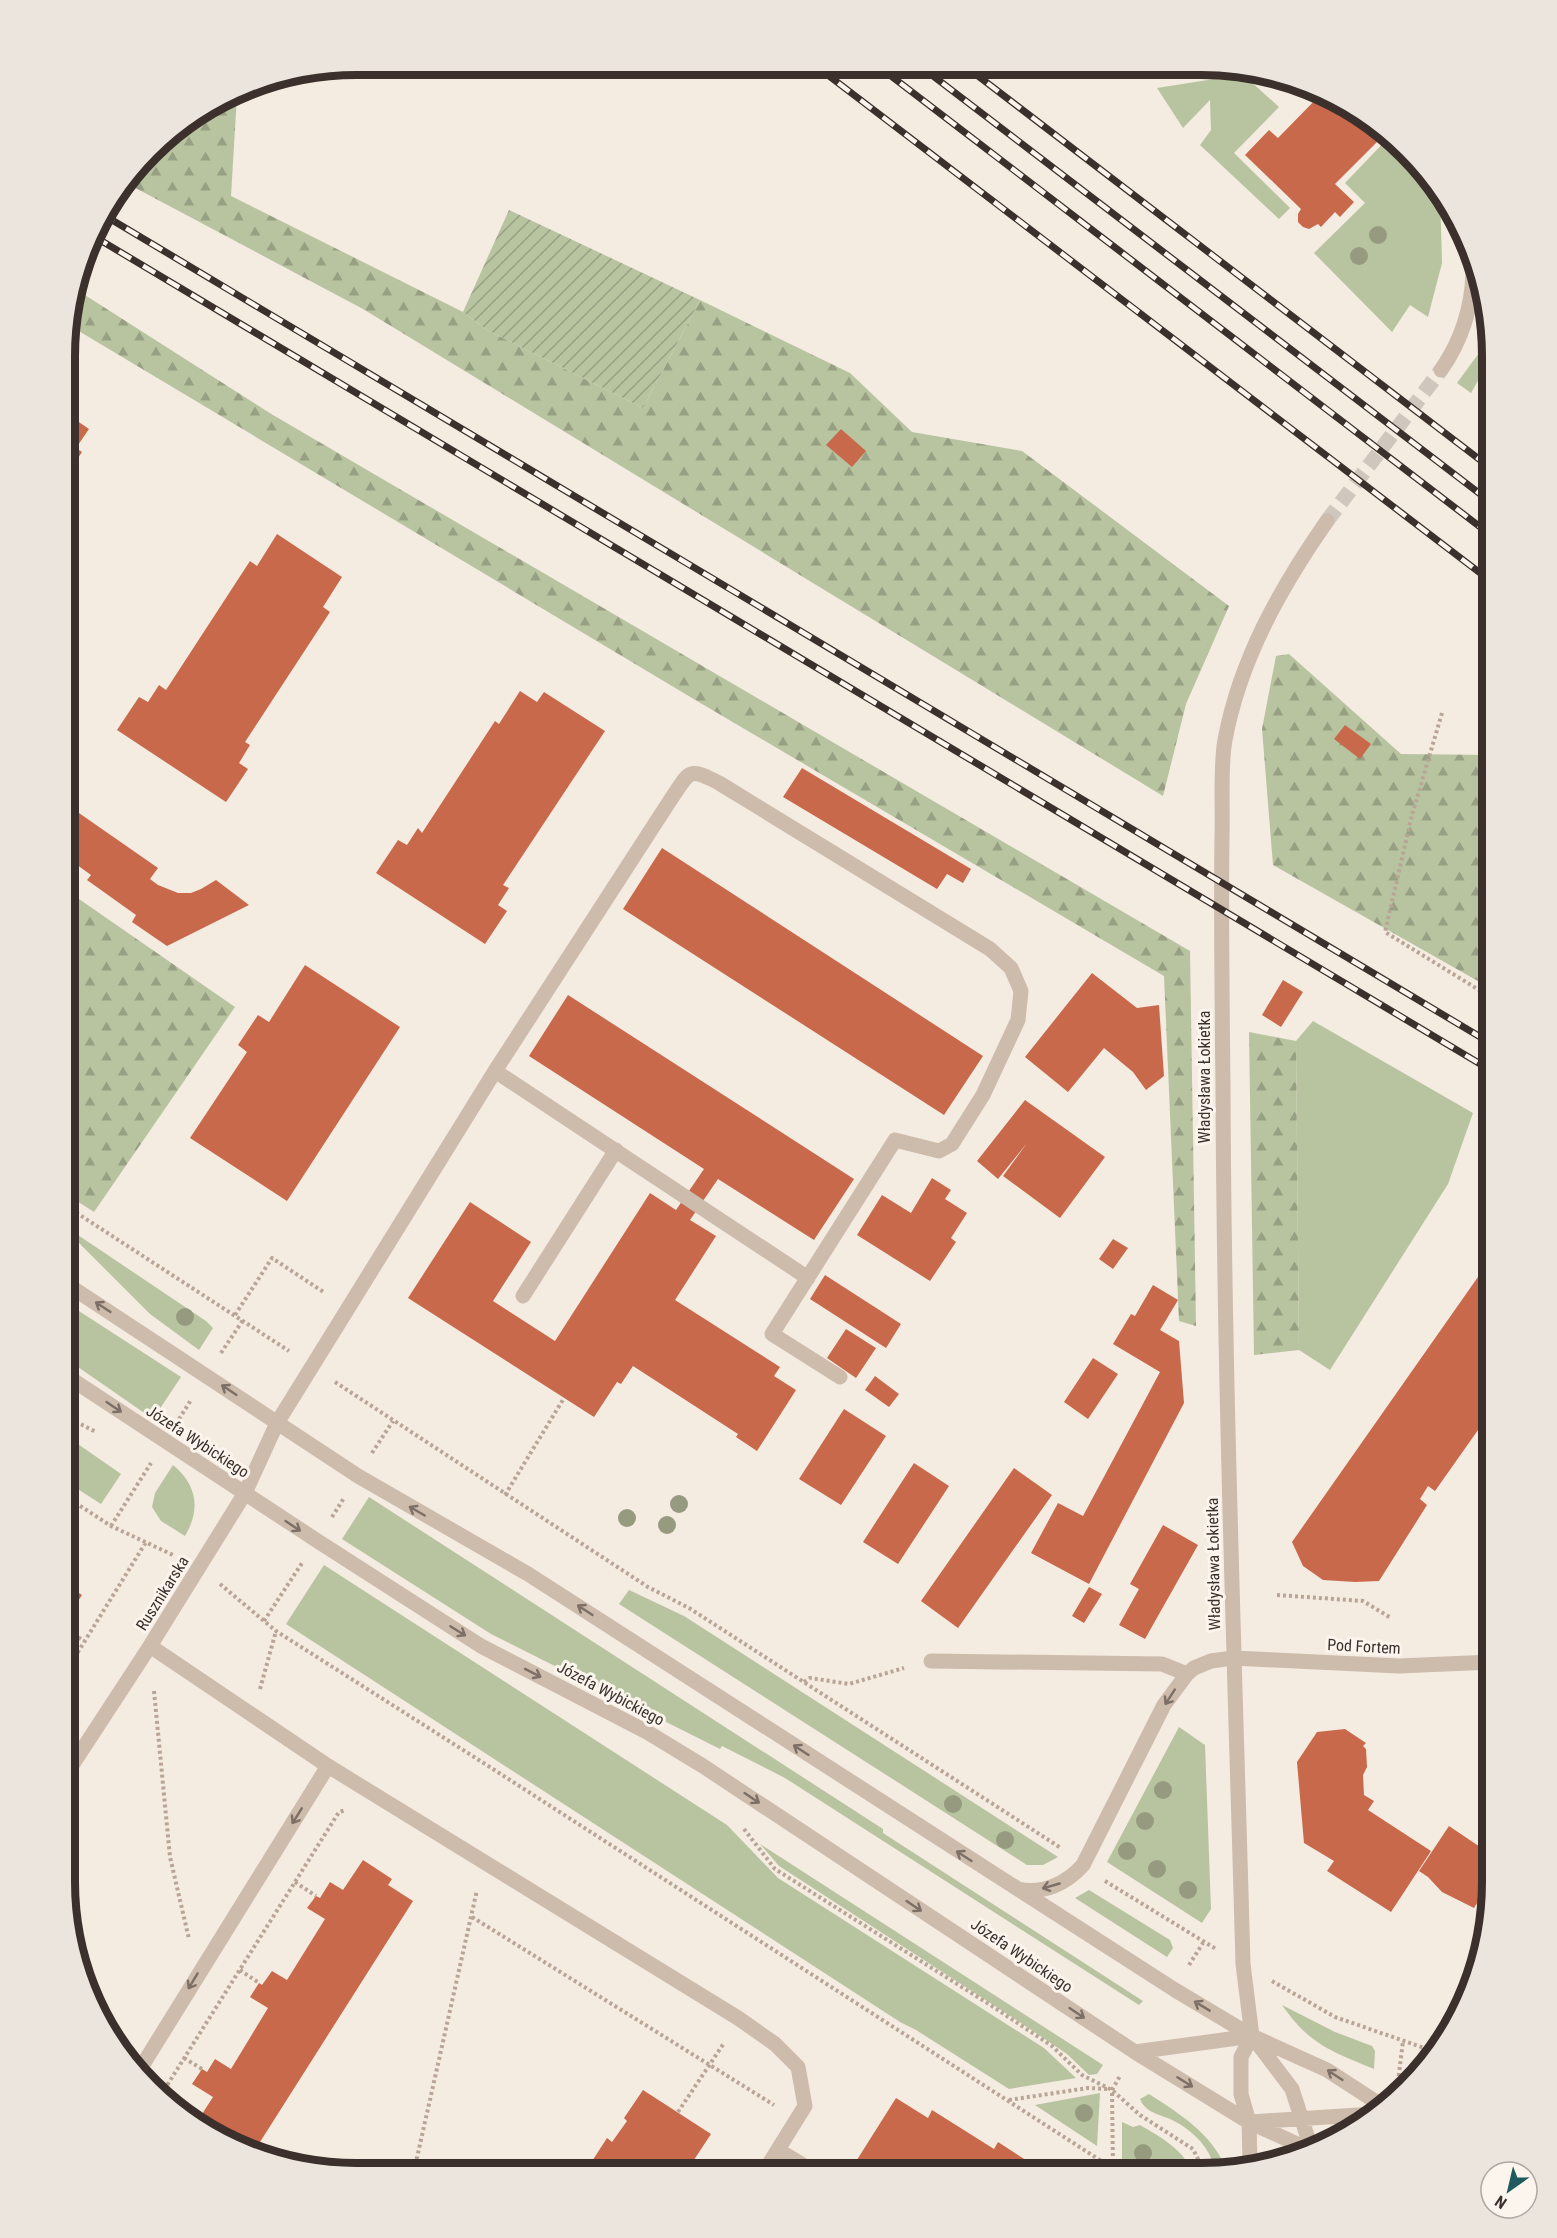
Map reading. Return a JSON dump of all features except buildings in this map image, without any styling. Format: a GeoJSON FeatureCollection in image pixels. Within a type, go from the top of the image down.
{"type":"FeatureCollection","features":[{"type":"Feature","properties":{"kind":"street"},"geometry":{"type":"LineString","coordinates":[[1441,370],[1457,344],[1467,320],[1472,283]]}},
{"type":"Feature","properties":{"kind":"street","name":"Władysława Łokietka"},"geometry":{"type":"LineString","coordinates":[[1308,2142],[1292,2090],[1252,2036],[1243,1964],[1233,1658],[1223,1143],[1221,882],[1224,742],[1252,649],[1284,587],[1328,521]]}},
{"type":"Feature","properties":{"kind":"street"},"geometry":{"type":"LineString","coordinates":[[278,1423],[495,1071],[676,792],[692,772],[700,772],[719,783],[990,949],[1011,968],[1021,991],[1018,1020],[982,1095],[952,1144],[939,1151],[895,1140],[772,1334],[840,1377]]}},
{"type":"Feature","properties":{"kind":"street"},"geometry":{"type":"LineString","coordinates":[[495,1071],[808,1278]]}},
{"type":"Feature","properties":{"kind":"street"},"geometry":{"type":"LineString","coordinates":[[523,1296],[616,1150]]}},
{"type":"Feature","properties":{"kind":"street"},"geometry":{"type":"LineString","coordinates":[[75,1289],[390,1496],[528,1574],[1175,1990],[1252,2036],[1327,2070],[1376,2102]]}},
{"type":"Feature","properties":{"kind":"street","name":"Józefa Wybickiego"},"geometry":{"type":"LineString","coordinates":[[75,1382],[481,1646],[647,1732],[703,1766],[1135,2052],[1249,2122],[1301,2144]]}},
{"type":"Feature","properties":{"kind":"street","name":"Rusznikarska"},"geometry":{"type":"LineString","coordinates":[[75,1761],[150,1646],[245,1493],[278,1423]]}},
{"type":"Feature","properties":{"kind":"street"},"geometry":{"type":"LineString","coordinates":[[150,1646],[328,1766],[482,1863],[738,2018],[775,2044],[798,2067],[805,2106],[770,2163]]}},
{"type":"Feature","properties":{"kind":"street"},"geometry":{"type":"LineString","coordinates":[[1013,1887],[1032,1890],[1055,1886],[1067,1881],[1083,1865],[1164,1706],[1187,1674],[1210,1661],[1233,1658]]}},
{"type":"Feature","properties":{"kind":"street","name":"Pod Fortem"},"geometry":{"type":"LineString","coordinates":[[1233,1658],[1399,1666],[1482,1662]]}},
{"type":"Feature","properties":{"kind":"street"},"geometry":{"type":"LineString","coordinates":[[931,1661],[1162,1664],[1187,1674]]}},
{"type":"Feature","properties":{"kind":"street"},"geometry":{"type":"LineString","coordinates":[[143,2064],[328,1766]]}},
{"type":"Feature","properties":{"kind":"street"},"geometry":{"type":"LineString","coordinates":[[1135,2052],[1252,2036]]}},
{"type":"Feature","properties":{"kind":"street"},"geometry":{"type":"LineString","coordinates":[[1250,2159],[1249,2122],[1242,2094],[1240,2057],[1252,2036]]}},
{"type":"Feature","properties":{"kind":"street"},"geometry":{"type":"LineString","coordinates":[[1249,2122],[1359,2115]]}},
{"type":"Feature","properties":{"kind":"street"},"geometry":{"type":"LineString","coordinates":[[778,2150],[799,2163]]}},
{"type":"Feature","properties":{"kind":"path"},"geometry":{"type":"LineString","coordinates":[[1442,713],[1412,815],[1384,932],[1482,992]]}},
{"type":"Feature","properties":{"kind":"path"},"geometry":{"type":"LineString","coordinates":[[75,1212],[292,1353]]}},
{"type":"Feature","properties":{"kind":"path"},"geometry":{"type":"LineString","coordinates":[[235,1315],[272,1258],[348,1309]]}},
{"type":"Feature","properties":{"kind":"path"},"geometry":{"type":"LineString","coordinates":[[220,1356],[243,1320]]}},
{"type":"Feature","properties":{"kind":"path"},"geometry":{"type":"LineString","coordinates":[[334,1381],[648,1587],[689,1608],[1064,1850]]}},
{"type":"Feature","properties":{"kind":"path"},"geometry":{"type":"LineString","coordinates":[[177,1423],[193,1397]]}},
{"type":"Feature","properties":{"kind":"path"},"geometry":{"type":"LineString","coordinates":[[505,1495],[564,1398]]}},
{"type":"Feature","properties":{"kind":"path"},"geometry":{"type":"LineString","coordinates":[[370,1456],[393,1421]]}},
{"type":"Feature","properties":{"kind":"path"},"geometry":{"type":"LineString","coordinates":[[111,1526],[156,1455]]}},
{"type":"Feature","properties":{"kind":"path"},"geometry":{"type":"LineString","coordinates":[[330,1520],[346,1494]]}},
{"type":"Feature","properties":{"kind":"path"},"geometry":{"type":"LineString","coordinates":[[75,1503],[111,1526],[177,1557]]}},
{"type":"Feature","properties":{"kind":"path"},"geometry":{"type":"LineString","coordinates":[[75,1656],[146,1542]]}},
{"type":"Feature","properties":{"kind":"path"},"geometry":{"type":"LineString","coordinates":[[264,1621],[304,1559]]}},
{"type":"Feature","properties":{"kind":"path"},"geometry":{"type":"LineString","coordinates":[[222,1586],[276,1631],[1104,2163]]}},
{"type":"Feature","properties":{"kind":"path"},"geometry":{"type":"LineString","coordinates":[[1277,1595],[1363,1601],[1391,1618]]}},
{"type":"Feature","properties":{"kind":"path"},"geometry":{"type":"LineString","coordinates":[[253,1716],[276,1631]]}},
{"type":"Feature","properties":{"kind":"path"},"geometry":{"type":"LineString","coordinates":[[75,1635],[84,1641]]}},
{"type":"Feature","properties":{"kind":"path"},"geometry":{"type":"LineString","coordinates":[[150,1646],[170,1857],[197,1975]]}},
{"type":"Feature","properties":{"kind":"path"},"geometry":{"type":"LineString","coordinates":[[804,1682],[810,1678],[849,1684],[931,1661]]}},
{"type":"Feature","properties":{"kind":"path"},"geometry":{"type":"LineString","coordinates":[[165,2088],[339,1812],[353,1808]]}},
{"type":"Feature","properties":{"kind":"path"},"geometry":{"type":"LineString","coordinates":[[740,1824],[775,1869],[1052,2046],[1082,2075],[1112,2090],[1140,2115],[1193,2149],[1200,2163]]}},
{"type":"Feature","properties":{"kind":"path"},"geometry":{"type":"LineString","coordinates":[[416,2163],[472,1917],[482,1863]]}},
{"type":"Feature","properties":{"kind":"path"},"geometry":{"type":"LineString","coordinates":[[1097,1876],[1203,1943],[1218,1950]]}},
{"type":"Feature","properties":{"kind":"path"},"geometry":{"type":"LineString","coordinates":[[295,1882],[316,1896]]}},
{"type":"Feature","properties":{"kind":"path"},"geometry":{"type":"LineString","coordinates":[[472,1917],[772,2105],[805,2106]]}},
{"type":"Feature","properties":{"kind":"path"},"geometry":{"type":"LineString","coordinates":[[1186,1971],[1203,1943]]}},
{"type":"Feature","properties":{"kind":"path"},"geometry":{"type":"LineString","coordinates":[[240,1970],[259,1983]]}},
{"type":"Feature","properties":{"kind":"path"},"geometry":{"type":"LineString","coordinates":[[1266,1978],[1335,2017],[1427,2049]]}},
{"type":"Feature","properties":{"kind":"path"},"geometry":{"type":"LineString","coordinates":[[1398,2082],[1402,2041]]}},
{"type":"Feature","properties":{"kind":"path"},"geometry":{"type":"LineString","coordinates":[[184,2058],[202,2069]]}},
{"type":"Feature","properties":{"kind":"path"},"geometry":{"type":"LineString","coordinates":[[678,2112],[710,2065]]}},
{"type":"Feature","properties":{"kind":"path"},"geometry":{"type":"LineString","coordinates":[[1113,2163],[1112,2090],[1122,2071]]}},
{"type":"Feature","properties":{"kind":"path"},"geometry":{"type":"LineString","coordinates":[[1007,2100],[1088,2088],[1112,2090]]}},
{"type":"Feature","properties":{"kind":"green space"},"geometry":{"type":"Polygon","coordinates":[[[1209,75],[1230,77],[1222,86],[1209,75]]]}},
{"type":"Feature","properties":{"kind":"green space"},"geometry":{"type":"Polygon","coordinates":[[[1221,76],[1248,79],[1279,107],[1234,153],[1290,208],[1279,219],[1200,145],[1211,130],[1210,100],[1183,128],[1157,88],[1221,76]]]}},
{"type":"Feature","properties":{"kind":"green space"},"geometry":{"type":"Polygon","coordinates":[[[237,102],[231,196],[463,312],[487,330],[643,408],[700,300],[850,373],[912,432],[1022,451],[1229,606],[1186,704],[1163,796],[363,309],[132,186],[157,157],[185,133],[237,102]]]}},
{"type":"Feature","properties":{"kind":"green space"},"geometry":{"type":"Polygon","coordinates":[[[1383,143],[1400,157],[1435,200],[1441,210],[1442,263],[1428,317],[1410,305],[1392,332],[1314,253],[1365,203],[1345,183],[1383,143]]]}},
{"type":"Feature","properties":{"kind":"green space"},"geometry":{"type":"Polygon","coordinates":[[[509,210],[700,300],[643,408],[487,330],[463,312],[509,210]]]}},
{"type":"Feature","properties":{"kind":"green space"},"geometry":{"type":"Polygon","coordinates":[[[82,293],[273,415],[1190,951],[1196,1326],[1179,1321],[1164,976],[692,698],[76,330],[82,293]]]}},
{"type":"Feature","properties":{"kind":"green space"},"geometry":{"type":"Polygon","coordinates":[[[1482,347],[1482,374],[1471,393],[1457,383],[1482,347]]]}},
{"type":"Feature","properties":{"kind":"green space"},"geometry":{"type":"Polygon","coordinates":[[[1289,654],[1401,754],[1482,755],[1482,983],[1273,865],[1262,729],[1276,656],[1289,654]]]}},
{"type":"Feature","properties":{"kind":"green space"},"geometry":{"type":"Polygon","coordinates":[[[75,896],[235,1007],[94,1212],[75,1200],[75,896]]]}},
{"type":"Feature","properties":{"kind":"green space"},"geometry":{"type":"Polygon","coordinates":[[[1313,1021],[1473,1113],[1448,1184],[1330,1370],[1299,1350],[1296,1041],[1313,1021]]]}},
{"type":"Feature","properties":{"kind":"green space"},"geometry":{"type":"Polygon","coordinates":[[[1249,1032],[1296,1041],[1299,1350],[1254,1355],[1249,1032]]]}},
{"type":"Feature","properties":{"kind":"green space"},"geometry":{"type":"Polygon","coordinates":[[[75,1233],[213,1328],[199,1350],[150,1314],[75,1239],[75,1233]]]}},
{"type":"Feature","properties":{"kind":"green space"},"geometry":{"type":"Polygon","coordinates":[[[75,1308],[181,1377],[153,1419],[75,1365],[75,1308]]]}},
{"type":"Feature","properties":{"kind":"green space"},"geometry":{"type":"Polygon","coordinates":[[[75,1442],[121,1474],[101,1504],[75,1487],[75,1442]]]}},
{"type":"Feature","properties":{"kind":"green space"},"geometry":{"type":"Polygon","coordinates":[[[173,1465],[187,1481],[194,1498],[193,1516],[185,1536],[161,1521],[152,1507],[155,1493],[173,1465]]]}},
{"type":"Feature","properties":{"kind":"green space"},"geometry":{"type":"Polygon","coordinates":[[[369,1497],[883,1829],[883,1833],[1143,2001],[1139,2005],[785,1778],[722,1746],[720,1749],[491,1634],[342,1539],[369,1497]]]}},
{"type":"Feature","properties":{"kind":"green space"},"geometry":{"type":"Polygon","coordinates":[[[324,1565],[727,1825],[778,1878],[1044,2048],[1076,2078],[1009,2089],[900,2022],[286,1624],[324,1565]]]}},
{"type":"Feature","properties":{"kind":"green space"},"geometry":{"type":"Polygon","coordinates":[[[629,1590],[684,1616],[1058,1857],[1043,1865],[1027,1865],[619,1604],[629,1590]]]}},
{"type":"Feature","properties":{"kind":"green space"},"geometry":{"type":"Polygon","coordinates":[[[1179,1727],[1205,1745],[1211,1909],[1202,1923],[1107,1862],[1179,1727]]]}},
{"type":"Feature","properties":{"kind":"green space"},"geometry":{"type":"Polygon","coordinates":[[[760,1844],[1103,2065],[1097,2074],[1089,2075],[1067,2054],[779,1866],[760,1844]]]}},
{"type":"Feature","properties":{"kind":"green space"},"geometry":{"type":"Polygon","coordinates":[[[1089,1890],[1170,1940],[1173,1948],[1167,1957],[1075,1898],[1089,1890]]]}},
{"type":"Feature","properties":{"kind":"green space"},"geometry":{"type":"Polygon","coordinates":[[[1282,2005],[1335,2032],[1372,2046],[1375,2051],[1374,2069],[1322,2045],[1302,2029],[1282,2005]]]}},
{"type":"Feature","properties":{"kind":"green space"},"geometry":{"type":"Polygon","coordinates":[[[1100,2093],[1097,2146],[1035,2105],[1100,2093]]]}},
{"type":"Feature","properties":{"kind":"green space"},"geometry":{"type":"Polygon","coordinates":[[[1149,2094],[1194,2125],[1212,2144],[1223,2162],[1212,2162],[1209,2153],[1192,2133],[1178,2123],[1152,2112],[1140,2099],[1149,2094]]]}},
{"type":"Feature","properties":{"kind":"green space"},"geometry":{"type":"Polygon","coordinates":[[[1122,2122],[1133,2127],[1140,2125],[1178,2151],[1188,2163],[1148,2163],[1144,2160],[1125,2163],[1122,2161],[1122,2122]]]}},
{"type":"Feature","properties":{"kind":"tunnel"},"geometry":{"type":"LineString","coordinates":[[1327,521],[1441,370]]}},
{"type":"Feature","properties":{"kind":"railway"},"geometry":{"type":"LineString","coordinates":[[828,75],[1482,574]]}},
{"type":"Feature","properties":{"kind":"railway"},"geometry":{"type":"LineString","coordinates":[[890,75],[1482,528]]}},
{"type":"Feature","properties":{"kind":"railway"},"geometry":{"type":"LineString","coordinates":[[932,75],[1482,495]]}},
{"type":"Feature","properties":{"kind":"railway"},"geometry":{"type":"LineString","coordinates":[[977,75],[1482,461]]}},
{"type":"Feature","properties":{"kind":"railway"},"geometry":{"type":"LineString","coordinates":[[111,219],[1482,1038]]}},
{"type":"Feature","properties":{"kind":"railway"},"geometry":{"type":"LineString","coordinates":[[100,240],[1482,1065]]}}]}
